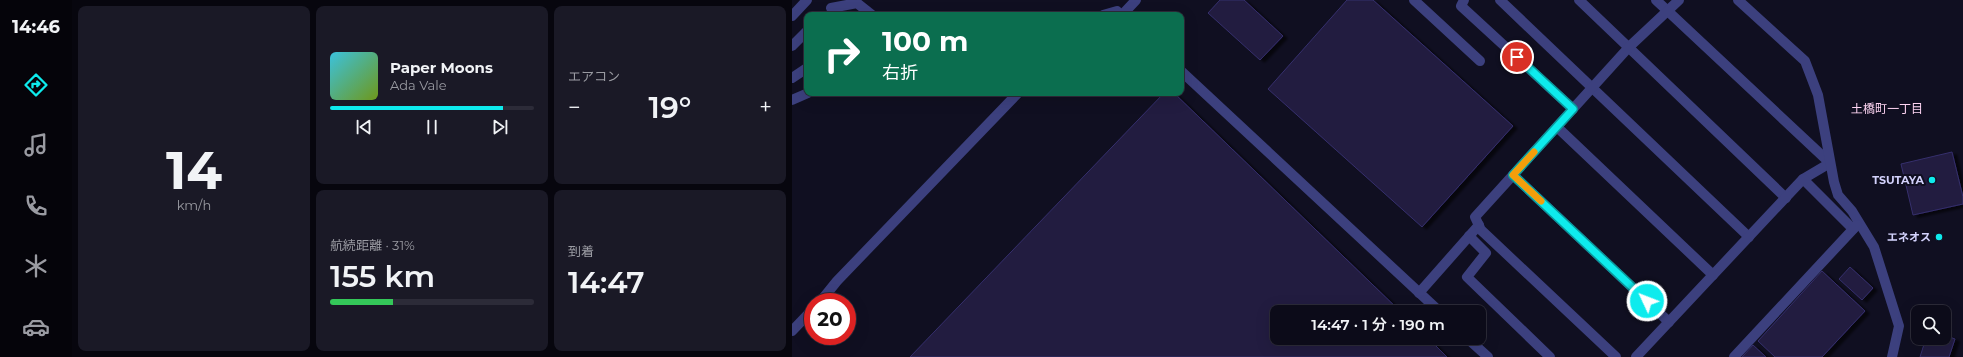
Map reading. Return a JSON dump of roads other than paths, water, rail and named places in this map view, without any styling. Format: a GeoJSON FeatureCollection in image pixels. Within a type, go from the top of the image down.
{"type":"FeatureCollection","features":[{"type":"Feature","properties":{"kind":"street"},"geometry":{"type":"LineString","coordinates":[[792,16],[807,0]]}},
{"type":"Feature","properties":{"kind":"street"},"geometry":{"type":"LineString","coordinates":[[828,12],[840,0]]}},
{"type":"Feature","properties":{"kind":"street"},"geometry":{"type":"LineString","coordinates":[[1125,12],[1136,0]]}},
{"type":"Feature","properties":{"kind":"street"},"geometry":{"type":"LineString","coordinates":[[1414,0],[1480,61]]}},
{"type":"Feature","properties":{"kind":"street"},"geometry":{"type":"LineString","coordinates":[[1464,0],[1461,6],[1573,109]]}},
{"type":"Feature","properties":{"kind":"street"},"geometry":{"type":"LineString","coordinates":[[1500,0],[1591,89],[1749,237]]}},
{"type":"Feature","properties":{"kind":"street"},"geometry":{"type":"LineString","coordinates":[[1579,0],[1786,198]]}},
{"type":"Feature","properties":{"kind":"street"},"geometry":{"type":"LineString","coordinates":[[1656,0],[1830,163]]}},
{"type":"Feature","properties":{"kind":"street"},"geometry":{"type":"LineString","coordinates":[[1616,357],[1481,230],[1475,217],[1629,47],[1679,0]]}},
{"type":"Feature","properties":{"kind":"street"},"geometry":{"type":"LineString","coordinates":[[1738,0],[1805,61],[1818,96],[1830,163],[1838,195],[1852,211],[1856,226]]}},
{"type":"Feature","properties":{"kind":"street"},"geometry":{"type":"LineString","coordinates":[[830,12],[857,4],[868,12]]}},
{"type":"Feature","properties":{"kind":"street"},"geometry":{"type":"LineString","coordinates":[[792,46],[804,34]]}},
{"type":"Feature","properties":{"kind":"street"},"geometry":{"type":"LineString","coordinates":[[792,78],[804,70]]}},
{"type":"Feature","properties":{"kind":"street"},"geometry":{"type":"LineString","coordinates":[[1184,74],[1432,305]]}},
{"type":"Feature","properties":{"kind":"street"},"geometry":{"type":"LineString","coordinates":[[792,100],[804,95]]}},
{"type":"Feature","properties":{"kind":"street"},"geometry":{"type":"LineString","coordinates":[[827,293],[837,281],[1015,96]]}},
{"type":"Feature","properties":{"kind":"street"},"geometry":{"type":"LineString","coordinates":[[1557,127],[1713,275]]}},
{"type":"Feature","properties":{"kind":"street"},"geometry":{"type":"LineString","coordinates":[[1636,357],[1803,179],[1830,163]]}},
{"type":"Feature","properties":{"kind":"street"},"geometry":{"type":"LineString","coordinates":[[1513,175],[1669,322]]}},
{"type":"Feature","properties":{"kind":"street"},"geometry":{"type":"LineString","coordinates":[[1803,179],[1856,226],[1874,247],[1899,326],[1892,357]]}},
{"type":"Feature","properties":{"kind":"street"},"geometry":{"type":"LineString","coordinates":[[1419,293],[1479,225]]}},
{"type":"Feature","properties":{"kind":"street"},"geometry":{"type":"LineString","coordinates":[[1734,357],[1856,226]]}},
{"type":"Feature","properties":{"kind":"street"},"geometry":{"type":"LineString","coordinates":[[1469,236],[1486,253]]}},
{"type":"Feature","properties":{"kind":"street"},"geometry":{"type":"LineString","coordinates":[[1496,244],[1486,253],[1467,277],[1550,357]]}},
{"type":"Feature","properties":{"kind":"street"},"geometry":{"type":"LineString","coordinates":[[792,331],[804,318]]}},
{"type":"Feature","properties":{"kind":"street"},"geometry":{"type":"LineString","coordinates":[[1475,345],[1488,357]]}},
{"type":"Feature","properties":{"kind":"place","name":"TSUTAYA"},"geometry":{"type":"Point","coordinates":[1932,180]}},
{"type":"Feature","properties":{"kind":"place","name":"エネオス"},"geometry":{"type":"Point","coordinates":[1939,237]}},
{"type":"Feature","properties":{"kind":"district","name":"土橋町一丁目"},"geometry":{"type":"Point","coordinates":[1887,109]}}]}
